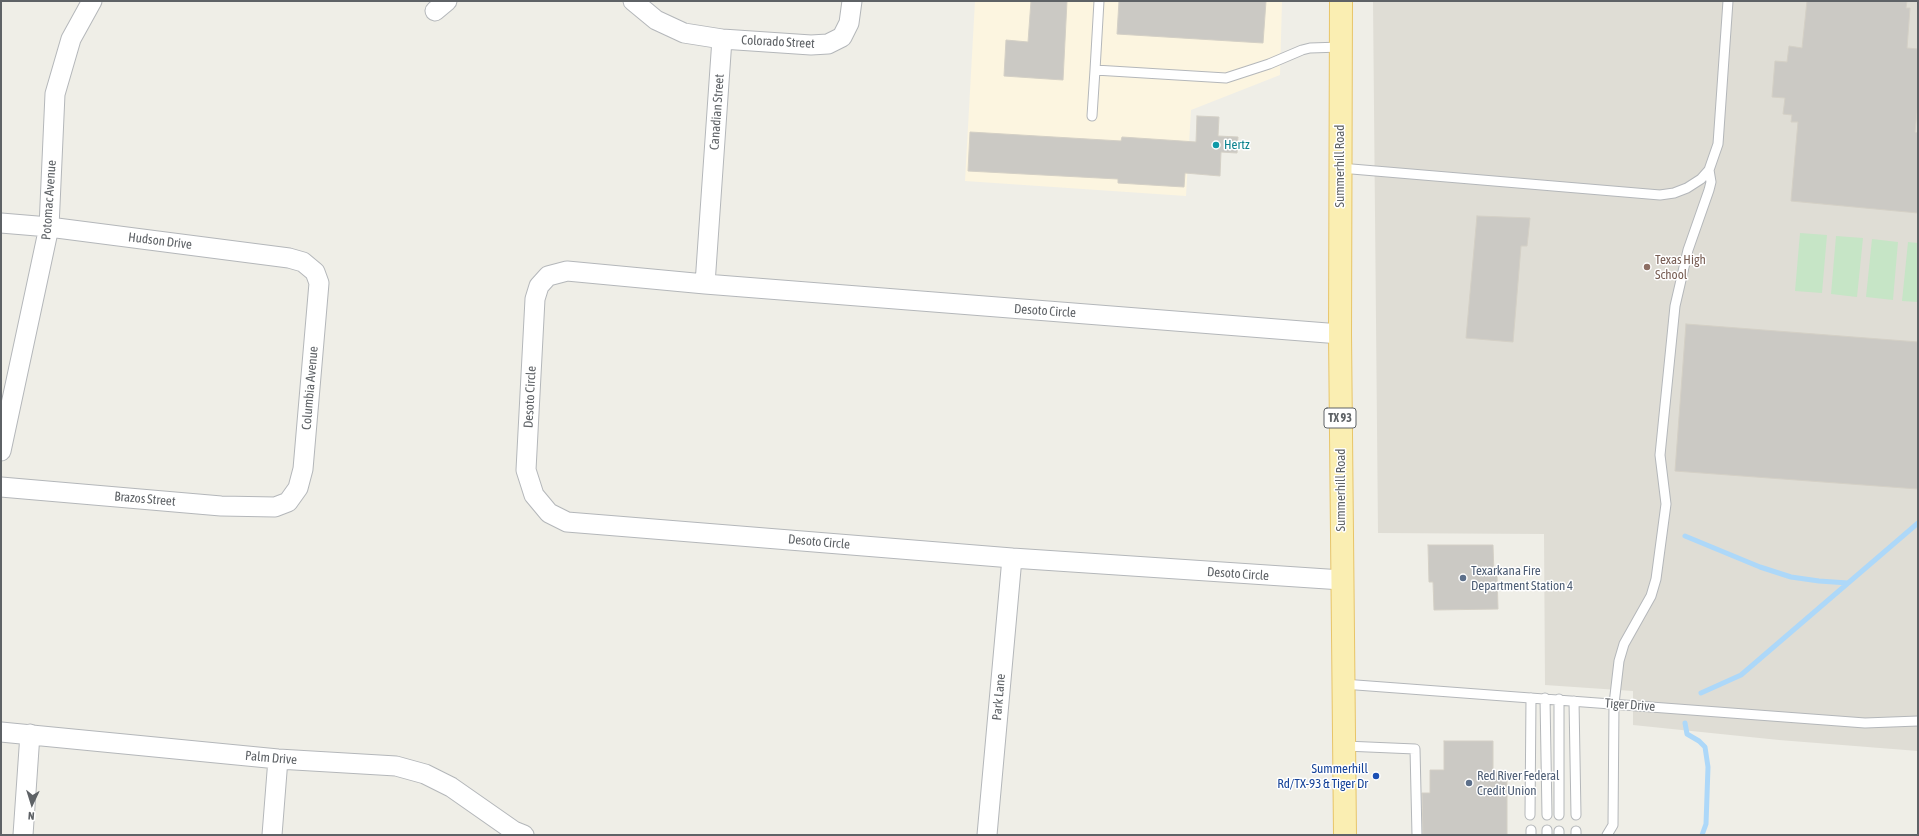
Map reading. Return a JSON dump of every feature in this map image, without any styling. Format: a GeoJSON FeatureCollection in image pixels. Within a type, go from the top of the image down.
{"type":"FeatureCollection","features":[{"type":"Feature","properties":{"kind":"main road","name":"Summerhill Road"},"geometry":{"type":"LineString","coordinates":[[1341,1],[1340,334],[1345,835]]}},
{"type":"Feature","properties":{"kind":"street","name":"Potomac Avenue"},"geometry":{"type":"LineString","coordinates":[[1,451],[49,228],[55,94],[70,39],[92,1]]}},
{"type":"Feature","properties":{"kind":"street"},"geometry":{"type":"LineString","coordinates":[[633,1],[656,20],[684,33],[722,39]]}},
{"type":"Feature","properties":{"kind":"street","name":"Colorado Street"},"geometry":{"type":"LineString","coordinates":[[722,39],[828,44],[842,37],[849,23],[852,1]]}},
{"type":"Feature","properties":{"kind":"street","name":"Canadian Street"},"geometry":{"type":"LineString","coordinates":[[705,284],[722,39]]}},
{"type":"Feature","properties":{"kind":"street","name":"Hudson Drive"},"geometry":{"type":"LineString","coordinates":[[1,223],[289,258],[303,262],[315,272]]}},
{"type":"Feature","properties":{"kind":"street","name":"Desoto Circle"},"geometry":{"type":"LineString","coordinates":[[1340,334],[705,284],[567,271],[548,276],[539,286],[535,298],[526,470],[534,495],[548,512],[567,522],[1012,558],[1342,580]]}},
{"type":"Feature","properties":{"kind":"street","name":"Columbia Avenue"},"geometry":{"type":"LineString","coordinates":[[288,502],[298,488],[303,469],[320,283],[315,272]]}},
{"type":"Feature","properties":{"kind":"street","name":"Brazos Street"},"geometry":{"type":"LineString","coordinates":[[1,487],[221,506],[275,507],[288,502]]}},
{"type":"Feature","properties":{"kind":"street","name":"Park Lane"},"geometry":{"type":"LineString","coordinates":[[987,835],[1012,558]]}},
{"type":"Feature","properties":{"kind":"street","name":"Palm Drive"},"geometry":{"type":"LineString","coordinates":[[1,732],[278,759],[396,766],[424,774],[452,787],[514,831],[524,835]]}},
{"type":"Feature","properties":{"kind":"street"},"geometry":{"type":"LineString","coordinates":[[23,835],[30,734]]}},
{"type":"Feature","properties":{"kind":"street"},"geometry":{"type":"LineString","coordinates":[[272,835],[278,759]]}},
{"type":"Feature","properties":{"kind":"lane"},"geometry":{"type":"LineString","coordinates":[[1092,116],[1098,1]]}},
{"type":"Feature","properties":{"kind":"lane"},"geometry":{"type":"LineString","coordinates":[[1340,168],[1660,195],[1674,193],[1687,188],[1701,179],[1709,170],[1718,144],[1728,1]]}},
{"type":"Feature","properties":{"kind":"lane"},"geometry":{"type":"LineString","coordinates":[[1095,70],[1226,78],[1269,64],[1302,50],[1310,48],[1341,47]]}},
{"type":"Feature","properties":{"kind":"lane"},"geometry":{"type":"LineString","coordinates":[[1607,835],[1613,825],[1614,704],[1619,661],[1624,644],[1651,596],[1656,578],[1666,504],[1660,455],[1675,306],[1688,250],[1711,182],[1709,170]]}},
{"type":"Feature","properties":{"kind":"lane","name":"Tiger Drive"},"geometry":{"type":"LineString","coordinates":[[1343,684],[1866,723],[1918,721]]}},
{"type":"Feature","properties":{"kind":"lane"},"geometry":{"type":"LineString","coordinates":[[1530,815],[1531,698]]}},
{"type":"Feature","properties":{"kind":"lane"},"geometry":{"type":"LineString","coordinates":[[1544,698],[1547,815]]}},
{"type":"Feature","properties":{"kind":"lane"},"geometry":{"type":"LineString","coordinates":[[1559,700],[1559,814]]}},
{"type":"Feature","properties":{"kind":"lane"},"geometry":{"type":"LineString","coordinates":[[1574,701],[1576,815]]}},
{"type":"Feature","properties":{"kind":"lane"},"geometry":{"type":"LineString","coordinates":[[1345,746],[1415,749],[1417,835]]}},
{"type":"Feature","properties":{"kind":"shaded area"},"geometry":{"type":"Polygon","coordinates":[[[975,1],[1282,1],[1280,75],[1191,110],[1186,196],[965,181],[975,1]]]}},
{"type":"Feature","properties":{"kind":"shaded area","name":"Texas High School"},"geometry":{"type":"Polygon","coordinates":[[[1373,1],[1918,1],[1918,751],[1779,740],[1633,725],[1633,691],[1545,685],[1544,534],[1378,533],[1373,1]]]}},
{"type":"Feature","properties":{"kind":"green space"},"geometry":{"type":"Polygon","coordinates":[[[1800,233],[1827,235],[1822,293],[1795,291],[1800,233]]]}},
{"type":"Feature","properties":{"kind":"green space"},"geometry":{"type":"Polygon","coordinates":[[[1836,236],[1863,238],[1857,297],[1831,294],[1836,236]]]}},
{"type":"Feature","properties":{"kind":"green space"},"geometry":{"type":"Polygon","coordinates":[[[1872,239],[1898,242],[1893,300],[1866,297],[1872,239]]]}},
{"type":"Feature","properties":{"kind":"green space"},"geometry":{"type":"Polygon","coordinates":[[[1908,242],[1918,243],[1918,302],[1902,301],[1908,242]]]}},
{"type":"Feature","properties":{"kind":"building"},"geometry":{"type":"Polygon","coordinates":[[[1031,1],[1067,1],[1063,80],[1004,76],[1006,40],[1028,42],[1031,1]]]}},
{"type":"Feature","properties":{"kind":"building"},"geometry":{"type":"Polygon","coordinates":[[[1119,1],[1266,1],[1263,43],[1117,34],[1119,1]]]}},
{"type":"Feature","properties":{"kind":"building"},"geometry":{"type":"Polygon","coordinates":[[[1807,1],[1907,1],[1906,8],[1910,8],[1907,48],[1918,49],[1918,102],[1915,132],[1918,133],[1918,213],[1791,201],[1798,122],[1791,122],[1792,115],[1783,114],[1785,98],[1772,97],[1775,61],[1787,62],[1789,46],[1802,48],[1807,1]]]}},
{"type":"Feature","properties":{"kind":"building"},"geometry":{"type":"Polygon","coordinates":[[[1197,116],[1219,117],[1218,136],[1238,137],[1237,153],[1221,152],[1220,176],[1185,173],[1184,187],[1118,183],[1118,179],[968,171],[970,132],[1121,141],[1122,137],[1196,142],[1197,116]]]}},
{"type":"Feature","properties":{"kind":"building"},"geometry":{"type":"Polygon","coordinates":[[[1477,216],[1530,218],[1527,246],[1521,246],[1513,342],[1466,338],[1477,216]]]}},
{"type":"Feature","properties":{"kind":"building"},"geometry":{"type":"Polygon","coordinates":[[[1686,324],[1918,342],[1918,489],[1675,471],[1686,324]]]}},
{"type":"Feature","properties":{"kind":"building","name":"Texarkana Fire Department Station 4"},"geometry":{"type":"Polygon","coordinates":[[[1428,545],[1493,545],[1494,574],[1497,574],[1498,609],[1434,610],[1433,582],[1429,582],[1428,545]]]}},
{"type":"Feature","properties":{"kind":"building","name":"Red River Federal Credit Union"},"geometry":{"type":"Polygon","coordinates":[[[1444,741],[1493,741],[1493,772],[1507,772],[1507,835],[1423,835],[1422,793],[1430,793],[1430,770],[1444,770],[1444,741]]]}},
{"type":"Feature","properties":{"kind":"waterway"},"geometry":{"type":"LineString","coordinates":[[1701,693],[1741,675],[1918,523]]}},
{"type":"Feature","properties":{"kind":"waterway"},"geometry":{"type":"LineString","coordinates":[[1685,536],[1760,567],[1791,577],[1848,583]]}},
{"type":"Feature","properties":{"kind":"waterway"},"geometry":{"type":"LineString","coordinates":[[1685,723],[1687,734],[1699,741],[1705,747],[1708,767],[1706,824],[1702,835]]}},
{"type":"Feature","properties":{"kind":"place","name":"Hertz"},"geometry":{"type":"Point","coordinates":[1216,145]}},
{"type":"Feature","properties":{"kind":"place","name":"Texas High School"},"geometry":{"type":"Point","coordinates":[1647,267]}},
{"type":"Feature","properties":{"kind":"place","name":"Texarkana Fire Department Station 4"},"geometry":{"type":"Point","coordinates":[1463,578]}},
{"type":"Feature","properties":{"kind":"place","name":"Summerhill Rd/TX-93 & Tiger Dr"},"geometry":{"type":"Point","coordinates":[1376,776]}},
{"type":"Feature","properties":{"kind":"place","name":"Red River Federal Credit Union"},"geometry":{"type":"Point","coordinates":[1469,783]}}]}
